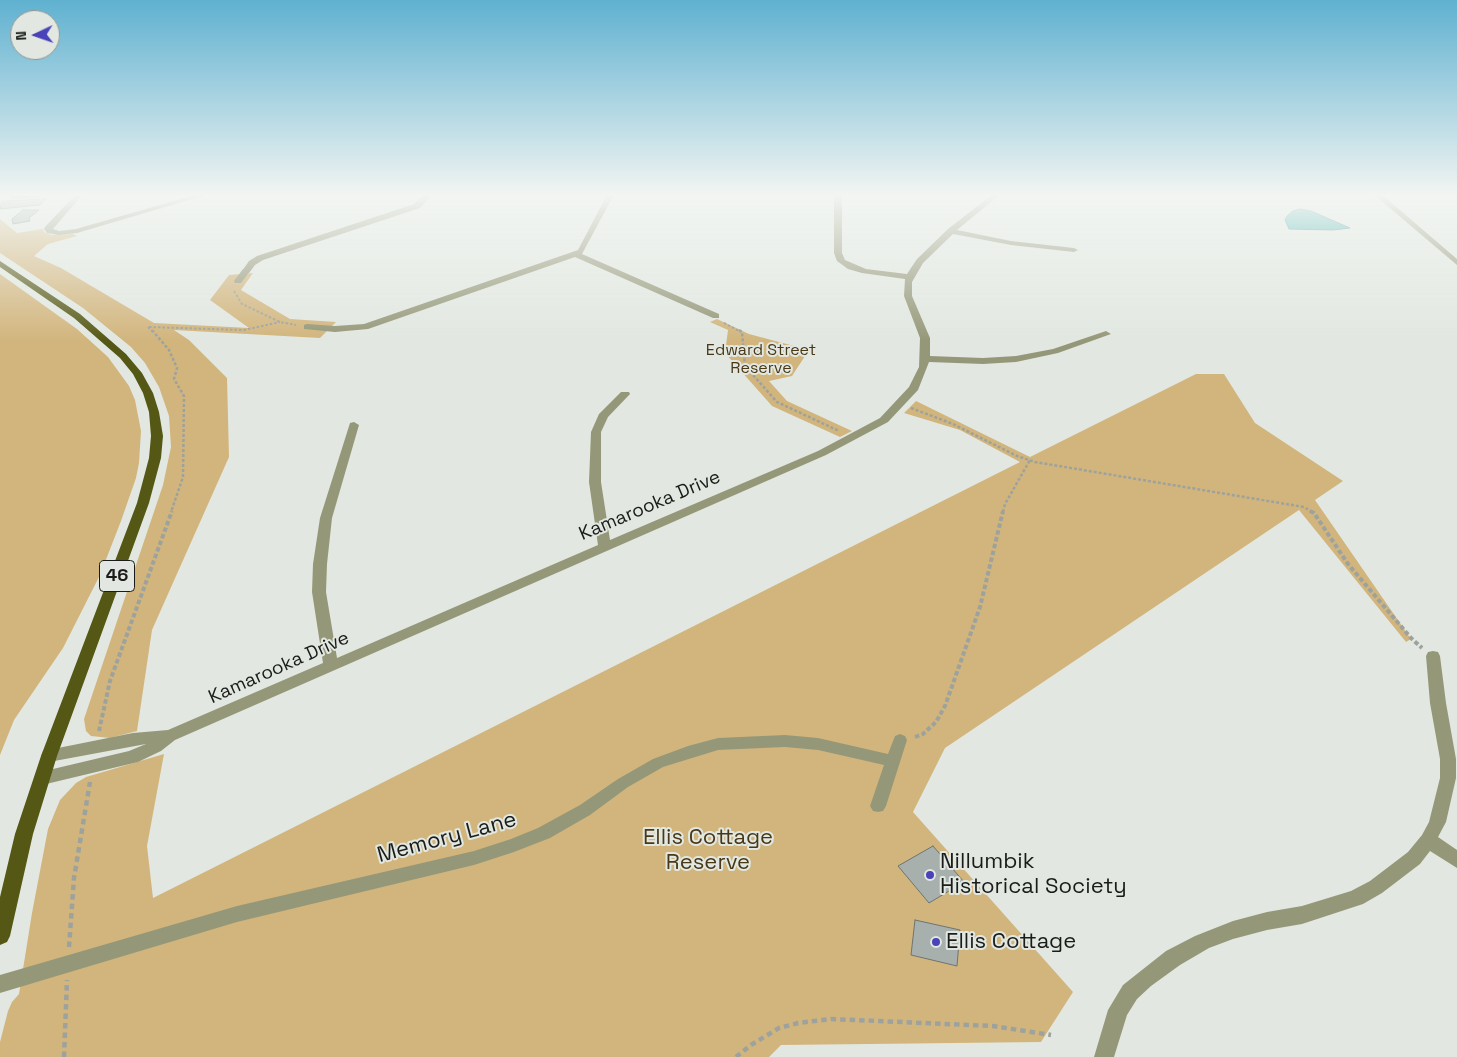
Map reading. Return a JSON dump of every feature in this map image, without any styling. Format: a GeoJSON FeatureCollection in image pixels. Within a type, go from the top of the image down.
{"type":"FeatureCollection","features":[{"type":"Feature","properties":{"kind":"main road","name":"46"},"geometry":{"type":"LineString","coordinates":[[0,263],[77,316],[115,348],[130,364],[142,383],[151,403],[156,424],[157,446],[143,503],[42,778],[24,834],[0,936]]}},
{"type":"Feature","properties":{"kind":"street"},"geometry":{"type":"LineString","coordinates":[[246,271],[252,263],[260,258],[307,242]]}},
{"type":"Feature","properties":{"kind":"street"},"geometry":{"type":"LineString","coordinates":[[335,329],[365,327],[583,251],[587,242]]}},
{"type":"Feature","properties":{"kind":"street"},"geometry":{"type":"LineString","coordinates":[[838,242],[839,258],[848,265],[860,270],[910,277],[917,264],[939,242]]}},
{"type":"Feature","properties":{"kind":"street"},"geometry":{"type":"LineString","coordinates":[[1008,242],[1074,250]]}},
{"type":"Feature","properties":{"kind":"street"},"geometry":{"type":"LineString","coordinates":[[1433,242],[1457,263]]}},
{"type":"Feature","properties":{"kind":"street"},"geometry":{"type":"LineString","coordinates":[[575,254],[715,316]]}},
{"type":"Feature","properties":{"kind":"street","name":"Kamarooka Drive"},"geometry":{"type":"LineString","coordinates":[[42,778],[139,755],[155,747],[169,736],[847,442],[874,426],[901,404],[918,381],[926,359],[925,338],[908,296],[910,277]]}},
{"type":"Feature","properties":{"kind":"street"},"geometry":{"type":"LineString","coordinates":[[926,359],[976,361],[1016,359],[1045,353],[1106,334]]}},
{"type":"Feature","properties":{"kind":"street"},"geometry":{"type":"LineString","coordinates":[[605,547],[594,482],[596,432],[603,416],[625,394]]}},
{"type":"Feature","properties":{"kind":"street"},"geometry":{"type":"LineString","coordinates":[[330,667],[320,592],[320,564],[328,512],[354,425]]}},
{"type":"Feature","properties":{"kind":"street"},"geometry":{"type":"LineString","coordinates":[[1104,1057],[1118,1010],[1130,992],[1144,979],[1173,958],[1202,942],[1233,930],[1267,921],[1302,915],[1356,898],[1376,887],[1414,858],[1428,840],[1437,822],[1444,799],[1448,759],[1438,703],[1433,656]]}},
{"type":"Feature","properties":{"kind":"street","name":"Kamarooka Drive"},"geometry":{"type":"LineString","coordinates":[[50,756],[139,738],[169,736]]}},
{"type":"Feature","properties":{"kind":"street"},"geometry":{"type":"LineString","coordinates":[[1428,840],[1457,860]]}},
{"type":"Feature","properties":{"kind":"lane"},"geometry":{"type":"LineString","coordinates":[[238,281],[246,271]]}},
{"type":"Feature","properties":{"kind":"lane"},"geometry":{"type":"LineString","coordinates":[[307,326],[335,329]]}},
{"type":"Feature","properties":{"kind":"lane"},"geometry":{"type":"LineString","coordinates":[[878,806],[900,740]]}},
{"type":"Feature","properties":{"kind":"lane","name":"Memory Lane"},"geometry":{"type":"LineString","coordinates":[[0,984],[237,914],[474,858],[514,845],[544,832],[585,810],[623,783],[658,763],[718,744],[785,741],[818,744],[893,761]]}},
{"type":"Feature","properties":{"kind":"path"},"geometry":{"type":"LineString","coordinates":[[238,281],[234,290],[238,300],[280,322],[307,326]]}},
{"type":"Feature","properties":{"kind":"path"},"geometry":{"type":"LineString","coordinates":[[715,316],[742,332],[745,366],[777,402],[839,431]]}},
{"type":"Feature","properties":{"kind":"path"},"geometry":{"type":"LineString","coordinates":[[94,747],[100,734],[98,732],[110,681],[183,477],[184,396],[174,379],[177,368],[169,350],[148,327],[244,330],[280,322]]}},
{"type":"Feature","properties":{"kind":"path"},"geometry":{"type":"LineString","coordinates":[[901,404],[953,424],[1017,456],[1030,460],[1299,505],[1310,510],[1317,517],[1348,564],[1411,638],[1433,656]]}},
{"type":"Feature","properties":{"kind":"path"},"geometry":{"type":"LineString","coordinates":[[900,740],[923,734],[936,722],[945,706],[980,607],[1005,504],[1030,460]]}},
{"type":"Feature","properties":{"kind":"path"},"geometry":{"type":"LineString","coordinates":[[64,1057],[74,878],[91,767]]}},
{"type":"Feature","properties":{"kind":"path"},"geometry":{"type":"LineString","coordinates":[[736,1057],[751,1045],[780,1028],[798,1023],[831,1019],[993,1026],[1051,1035]]}},
{"type":"Feature","properties":{"kind":"green space"},"geometry":{"type":"Polygon","coordinates":[[[0,242],[54,242],[48,244],[34,256],[61,268],[154,323],[249,328],[210,300],[229,275],[253,273],[241,290],[290,319],[336,322],[320,338],[174,330],[189,340],[227,378],[229,457],[152,630],[137,731],[110,738],[91,736],[86,731],[84,719],[163,485],[171,447],[169,416],[159,387],[145,363],[131,347],[83,308],[0,253],[0,242]]]}},
{"type":"Feature","properties":{"kind":"green space"},"geometry":{"type":"Polygon","coordinates":[[[0,274],[77,329],[108,357],[129,386],[135,400],[141,431],[136,478],[100,575],[63,648],[14,720],[0,755],[0,274]]]}},
{"type":"Feature","properties":{"kind":"green space","name":"Edward Street Reserve"},"geometry":{"type":"Polygon","coordinates":[[[717,319],[749,334],[809,350],[792,376],[769,381],[787,401],[852,431],[840,437],[772,406],[725,353],[728,330],[710,322],[717,319]]]}},
{"type":"Feature","properties":{"kind":"green space","name":"Ellis Cottage Reserve"},"geometry":{"type":"Polygon","coordinates":[[[1196,374],[1224,374],[1255,423],[1343,481],[1315,500],[1411,639],[1406,642],[1299,510],[945,748],[913,812],[1073,992],[1041,1042],[781,1045],[769,1057],[0,1057],[0,1042],[8,1011],[12,1002],[19,994],[48,829],[60,800],[76,783],[86,777],[164,754],[147,846],[153,898],[1020,462],[960,430],[904,413],[916,401],[1030,457],[1196,374]]]}},
{"type":"Feature","properties":{"kind":"building"},"geometry":{"type":"Polygon","coordinates":[[[933,846],[964,882],[929,903],[898,866],[933,846]]]}},
{"type":"Feature","properties":{"kind":"building","name":"Ellis Cottage"},"geometry":{"type":"Polygon","coordinates":[[[915,920],[960,930],[957,966],[911,955],[915,920]]]}},
{"type":"Feature","properties":{"kind":"place","name":"Nillumbik Historical Society"},"geometry":{"type":"Point","coordinates":[930,875]}},
{"type":"Feature","properties":{"kind":"place","name":"Ellis Cottage"},"geometry":{"type":"Point","coordinates":[936,942]}}]}
